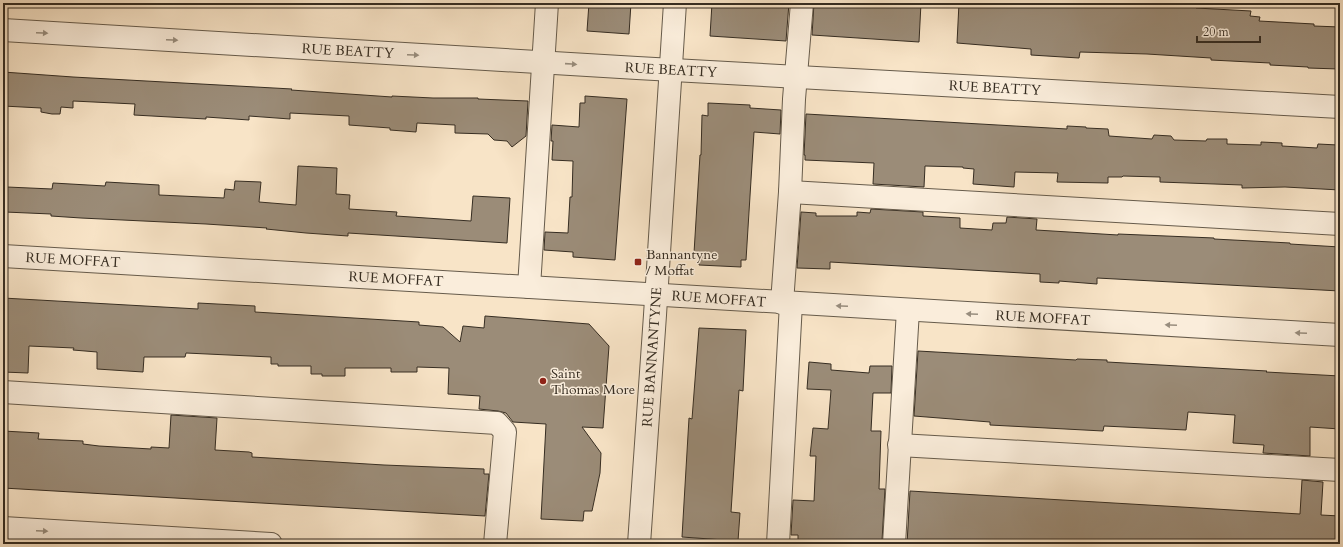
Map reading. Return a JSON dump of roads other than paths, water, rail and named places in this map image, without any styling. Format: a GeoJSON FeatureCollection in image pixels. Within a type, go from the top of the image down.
{"type":"FeatureCollection","features":[{"type":"Feature","properties":{"kind":"street"},"geometry":{"type":"LineString","coordinates":[[529,287],[547,3]]}},
{"type":"Feature","properties":{"kind":"street","name":"RUE BANNANTYNE"},"geometry":{"type":"LineString","coordinates":[[639,544],[675,3]]}},
{"type":"Feature","properties":{"kind":"street"},"geometry":{"type":"LineString","coordinates":[[778,544],[794,99],[802,3]]}},
{"type":"Feature","properties":{"kind":"street","name":"RUE BEATTY"},"geometry":{"type":"LineString","coordinates":[[3,30],[671,70],[1340,107]]}},
{"type":"Feature","properties":{"kind":"street"},"geometry":{"type":"LineString","coordinates":[[790,192],[1340,224]]}},
{"type":"Feature","properties":{"kind":"street","name":"RUE MOFFAT"},"geometry":{"type":"LineString","coordinates":[[3,256],[1340,335]]}},
{"type":"Feature","properties":{"kind":"street"},"geometry":{"type":"LineString","coordinates":[[894,544],[908,310]]}},
{"type":"Feature","properties":{"kind":"street"},"geometry":{"type":"LineString","coordinates":[[3,392],[497,423],[505,432],[495,544]]}},
{"type":"Feature","properties":{"kind":"street"},"geometry":{"type":"LineString","coordinates":[[899,445],[1340,470]]}},
{"type":"Feature","properties":{"kind":"street"},"geometry":{"type":"LineString","coordinates":[[3,528],[271,544]]}},
{"type":"Feature","properties":{"kind":"place","name":"Bannantyne / Moffat"},"geometry":{"type":"Point","coordinates":[638,262]}},
{"type":"Feature","properties":{"kind":"place","name":"Saint Thomas More"},"geometry":{"type":"Point","coordinates":[543,381]}}]}
